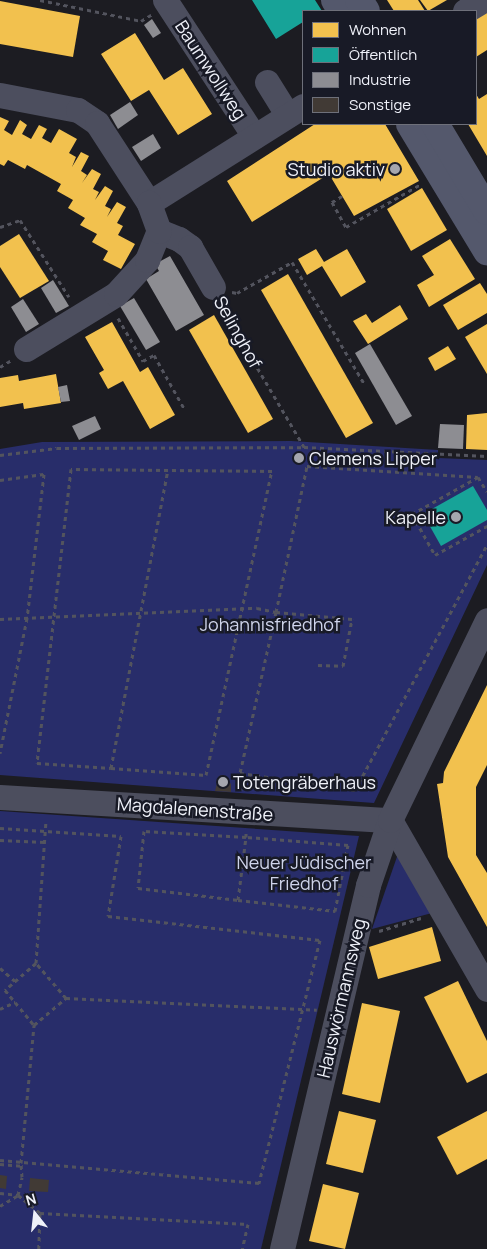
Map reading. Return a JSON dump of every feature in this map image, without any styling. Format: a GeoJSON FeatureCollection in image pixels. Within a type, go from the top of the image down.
{"type":"FeatureCollection","features":[{"type":"Feature","properties":{"kind":"main road"},"geometry":{"type":"LineString","coordinates":[[411,125],[487,251]]}},
{"type":"Feature","properties":{"kind":"main road"},"geometry":{"type":"LineString","coordinates":[[436,125],[487,211]]}},
{"type":"Feature","properties":{"kind":"street"},"geometry":{"type":"LineString","coordinates":[[466,10],[483,0]]}},
{"type":"Feature","properties":{"kind":"street","name":"Baumwollweg"},"geometry":{"type":"LineString","coordinates":[[167,2],[254,136]]}},
{"type":"Feature","properties":{"kind":"street"},"geometry":{"type":"LineString","coordinates":[[149,203],[295,111],[267,82]]}},
{"type":"Feature","properties":{"kind":"street"},"geometry":{"type":"LineString","coordinates":[[0,95],[78,110],[97,123],[149,203],[159,231],[147,260],[107,300],[82,317],[26,349]]}},
{"type":"Feature","properties":{"kind":"street","name":"Selinghof"},"geometry":{"type":"LineString","coordinates":[[159,231],[180,238],[190,247],[213,287]]}},
{"type":"Feature","properties":{"kind":"street","name":"Hauswörmannsweg"},"geometry":{"type":"LineString","coordinates":[[282,1249],[354,938],[390,820],[487,620]]}},
{"type":"Feature","properties":{"kind":"street","name":"Magdalenenstraße"},"geometry":{"type":"LineString","coordinates":[[0,797],[390,820]]}},
{"type":"Feature","properties":{"kind":"street"},"geometry":{"type":"LineString","coordinates":[[390,820],[487,989]]}},
{"type":"Feature","properties":{"kind":"path","name":"Baumwollweg"},"geometry":{"type":"LineString","coordinates":[[40,0],[142,21],[167,2]]}},
{"type":"Feature","properties":{"kind":"path"},"geometry":{"type":"LineString","coordinates":[[342,196],[332,202],[346,227],[441,173]]}},
{"type":"Feature","properties":{"kind":"path"},"geometry":{"type":"LineString","coordinates":[[0,227],[20,220],[82,317]]}},
{"type":"Feature","properties":{"kind":"path"},"geometry":{"type":"LineString","coordinates":[[213,287],[237,293],[292,262],[365,385]]}},
{"type":"Feature","properties":{"kind":"path","name":"Selinghof"},"geometry":{"type":"LineString","coordinates":[[213,287],[304,446]]}},
{"type":"Feature","properties":{"kind":"path"},"geometry":{"type":"LineString","coordinates":[[107,300],[144,361],[154,355],[185,410]]}},
{"type":"Feature","properties":{"kind":"path"},"geometry":{"type":"LineString","coordinates":[[0,455],[57,448],[304,446],[487,456]]}},
{"type":"Feature","properties":{"kind":"path"},"geometry":{"type":"LineString","coordinates":[[241,793],[240,773],[307,466],[478,476]]}},
{"type":"Feature","properties":{"kind":"path"},"geometry":{"type":"LineString","coordinates":[[71,469],[272,471],[242,609],[206,775],[37,763],[56,618],[71,469]]}},
{"type":"Feature","properties":{"kind":"path"},"geometry":{"type":"LineString","coordinates":[[110,768],[168,470]]}},
{"type":"Feature","properties":{"kind":"path"},"geometry":{"type":"LineString","coordinates":[[0,480],[44,474],[27,618],[0,753]]}},
{"type":"Feature","properties":{"kind":"path"},"geometry":{"type":"LineString","coordinates":[[478,476],[487,491]]}},
{"type":"Feature","properties":{"kind":"path"},"geometry":{"type":"LineString","coordinates":[[478,476],[412,514],[435,555],[487,526]]}},
{"type":"Feature","properties":{"kind":"path"},"geometry":{"type":"LineString","coordinates":[[240,773],[355,790],[487,545]]}},
{"type":"Feature","properties":{"kind":"path"},"geometry":{"type":"LineString","coordinates":[[0,619],[242,609],[352,619],[343,666],[318,665]]}},
{"type":"Feature","properties":{"kind":"path"},"geometry":{"type":"LineString","coordinates":[[47,815],[36,963],[66,998]]}},
{"type":"Feature","properties":{"kind":"path"},"geometry":{"type":"LineString","coordinates":[[0,828],[121,836],[108,916],[320,940],[260,1183],[0,1162]]}},
{"type":"Feature","properties":{"kind":"path"},"geometry":{"type":"LineString","coordinates":[[238,900],[247,828]]}},
{"type":"Feature","properties":{"kind":"path"},"geometry":{"type":"LineString","coordinates":[[144,831],[246,837],[348,845],[335,911],[138,888],[144,831]]}},
{"type":"Feature","properties":{"kind":"path"},"geometry":{"type":"LineString","coordinates":[[0,840],[45,842]]}},
{"type":"Feature","properties":{"kind":"path"},"geometry":{"type":"LineString","coordinates":[[354,938],[444,912]]}},
{"type":"Feature","properties":{"kind":"path"},"geometry":{"type":"LineString","coordinates":[[34,1025],[5,990],[36,963]]}},
{"type":"Feature","properties":{"kind":"path"},"geometry":{"type":"LineString","coordinates":[[0,968],[15,981]]}},
{"type":"Feature","properties":{"kind":"path"},"geometry":{"type":"LineString","coordinates":[[18,1195],[34,1025],[66,998],[304,1008],[337,1013]]}},
{"type":"Feature","properties":{"kind":"path"},"geometry":{"type":"LineString","coordinates":[[0,1009],[15,1002]]}},
{"type":"Feature","properties":{"kind":"path"},"geometry":{"type":"LineString","coordinates":[[0,1193],[18,1195],[40,1213],[248,1224],[242,1249]]}},
{"type":"Feature","properties":{"kind":"path"},"geometry":{"type":"LineString","coordinates":[[0,1206],[18,1195]]}},
{"type":"Feature","properties":{"kind":"path"},"geometry":{"type":"LineString","coordinates":[[39,1249],[40,1213]]}},
{"type":"Feature","properties":{"kind":"green space","name":"Johannisfriedhof"},"geometry":{"type":"Polygon","coordinates":[[[291,441],[438,450],[438,458],[487,460],[487,565],[374,803],[0,775],[0,449],[42,442],[291,441]]]}},
{"type":"Feature","properties":{"kind":"green space","name":"Neuer Jüdischer Friedhof"},"geometry":{"type":"Polygon","coordinates":[[[0,811],[359,836],[261,1249],[0,1249],[0,811]]]}},
{"type":"Feature","properties":{"kind":"green space"},"geometry":{"type":"Polygon","coordinates":[[[399,851],[432,913],[372,929],[399,851]]]}},
{"type":"Feature","properties":{"kind":"building: Wohnen"},"geometry":{"type":"Polygon","coordinates":[[[387,0],[418,0],[424,10],[393,10],[387,0]]]}},
{"type":"Feature","properties":{"kind":"building: Wohnen"},"geometry":{"type":"Polygon","coordinates":[[[420,0],[447,0],[430,10],[427,10],[420,0]]]}},
{"type":"Feature","properties":{"kind":"building: Wohnen"},"geometry":{"type":"Polygon","coordinates":[[[0,1],[80,16],[73,57],[0,44],[0,1]]]}},
{"type":"Feature","properties":{"kind":"building: Wohnen"},"geometry":{"type":"Polygon","coordinates":[[[487,11],[487,50],[477,56],[477,17],[487,11]]]}},
{"type":"Feature","properties":{"kind":"building: Wohnen"},"geometry":{"type":"Polygon","coordinates":[[[135,33],[164,80],[183,68],[212,114],[178,135],[149,90],[131,101],[101,54],[135,33]]]}},
{"type":"Feature","properties":{"kind":"building: Wohnen"},"geometry":{"type":"Polygon","coordinates":[[[487,94],[487,156],[469,125],[477,125],[477,96],[479,99],[487,94]]]}},
{"type":"Feature","properties":{"kind":"building: Wohnen"},"geometry":{"type":"Polygon","coordinates":[[[0,117],[9,121],[4,130],[12,135],[20,120],[27,125],[22,134],[31,139],[39,125],[47,129],[42,138],[51,143],[59,129],[77,139],[69,153],[76,157],[72,167],[81,152],[89,156],[81,171],[87,175],[82,183],[92,169],[101,174],[93,189],[99,192],[95,200],[105,186],[113,191],[105,206],[111,209],[107,217],[117,202],[126,207],[117,223],[123,226],[118,235],[135,244],[121,269],[103,260],[108,251],[92,242],[97,234],[80,225],[85,218],[68,208],[73,200],[57,191],[61,184],[27,165],[25,169],[8,160],[4,166],[0,164],[0,117]]]}},
{"type":"Feature","properties":{"kind":"building: Wohnen"},"geometry":{"type":"Polygon","coordinates":[[[313,125],[386,125],[419,181],[354,216],[329,174],[252,222],[227,181],[313,125]]]}},
{"type":"Feature","properties":{"kind":"building: Wohnen"},"geometry":{"type":"Polygon","coordinates":[[[422,188],[447,230],[411,251],[387,209],[422,188]]]}},
{"type":"Feature","properties":{"kind":"building: Wohnen"},"geometry":{"type":"Polygon","coordinates":[[[19,234],[49,281],[20,298],[0,267],[0,246],[19,234]]]}},
{"type":"Feature","properties":{"kind":"building: Wohnen"},"geometry":{"type":"Polygon","coordinates":[[[450,239],[475,279],[429,307],[417,285],[434,275],[422,256],[450,239]]]}},
{"type":"Feature","properties":{"kind":"building: Wohnen"},"geometry":{"type":"Polygon","coordinates":[[[316,249],[324,262],[347,249],[366,282],[341,297],[322,266],[307,275],[298,259],[316,249]]]}},
{"type":"Feature","properties":{"kind":"building: Wohnen"},"geometry":{"type":"Polygon","coordinates":[[[288,274],[373,423],[346,438],[261,290],[288,274]]]}},
{"type":"Feature","properties":{"kind":"building: Wohnen"},"geometry":{"type":"Polygon","coordinates":[[[480,283],[487,294],[487,313],[458,330],[443,305],[480,283]]]}},
{"type":"Feature","properties":{"kind":"building: Wohnen"},"geometry":{"type":"Polygon","coordinates":[[[400,305],[408,319],[368,344],[353,321],[366,314],[372,323],[400,305]]]}},
{"type":"Feature","properties":{"kind":"building: Wohnen"},"geometry":{"type":"Polygon","coordinates":[[[214,315],[273,419],[248,433],[189,330],[214,315]]]}},
{"type":"Feature","properties":{"kind":"building: Wohnen"},"geometry":{"type":"Polygon","coordinates":[[[112,322],[140,372],[148,367],[175,415],[150,429],[123,381],[108,389],[99,373],[104,370],[85,337],[112,322]]]}},
{"type":"Feature","properties":{"kind":"building: Wohnen"},"geometry":{"type":"Polygon","coordinates":[[[487,324],[487,374],[465,337],[487,324]]]}},
{"type":"Feature","properties":{"kind":"building: Wohnen"},"geometry":{"type":"Polygon","coordinates":[[[448,346],[456,359],[435,371],[428,358],[448,346]]]}},
{"type":"Feature","properties":{"kind":"building: Wohnen"},"geometry":{"type":"Polygon","coordinates":[[[56,374],[61,403],[24,409],[23,403],[0,407],[0,378],[18,375],[19,381],[56,374]]]}},
{"type":"Feature","properties":{"kind":"building: Wohnen"},"geometry":{"type":"Polygon","coordinates":[[[487,413],[487,450],[466,449],[467,415],[487,413]]]}},
{"type":"Feature","properties":{"kind":"building: Wohnen"},"geometry":{"type":"Polygon","coordinates":[[[487,685],[487,765],[476,787],[476,855],[487,873],[487,927],[448,857],[437,784],[443,783],[444,772],[487,685]]]}},
{"type":"Feature","properties":{"kind":"building: Wohnen"},"geometry":{"type":"Polygon","coordinates":[[[432,927],[441,961],[378,979],[369,947],[432,927]]]}},
{"type":"Feature","properties":{"kind":"building: Wohnen"},"geometry":{"type":"Polygon","coordinates":[[[458,981],[487,1041],[487,1073],[467,1083],[424,997],[458,981]]]}},
{"type":"Feature","properties":{"kind":"building: Wohnen"},"geometry":{"type":"Polygon","coordinates":[[[362,1003],[400,1011],[380,1103],[342,1094],[362,1003]]]}},
{"type":"Feature","properties":{"kind":"building: Wohnen"},"geometry":{"type":"Polygon","coordinates":[[[339,1111],[376,1120],[363,1173],[326,1164],[339,1111]]]}},
{"type":"Feature","properties":{"kind":"building: Wohnen"},"geometry":{"type":"Polygon","coordinates":[[[487,1111],[487,1159],[457,1175],[437,1137],[487,1111]]]}},
{"type":"Feature","properties":{"kind":"building: Wohnen"},"geometry":{"type":"Polygon","coordinates":[[[323,1184],[359,1193],[345,1249],[309,1241],[323,1184]]]}},
{"type":"Feature","properties":{"kind":"building: Öffentlich"},"geometry":{"type":"Polygon","coordinates":[[[252,0],[315,0],[321,10],[302,10],[302,23],[276,39],[252,0]]]}},
{"type":"Feature","properties":{"kind":"building: Öffentlich","name":"Kapelle"},"geometry":{"type":"Polygon","coordinates":[[[473,486],[487,510],[487,520],[441,546],[423,514],[473,486]]]}},
{"type":"Feature","properties":{"kind":"building: Industrie"},"geometry":{"type":"Polygon","coordinates":[[[152,19],[161,33],[153,38],[144,25],[152,19]]]}},
{"type":"Feature","properties":{"kind":"building: Industrie"},"geometry":{"type":"Polygon","coordinates":[[[130,102],[138,115],[118,129],[110,115],[130,102]]]}},
{"type":"Feature","properties":{"kind":"building: Industrie"},"geometry":{"type":"Polygon","coordinates":[[[153,134],[161,148],[141,161],[132,147],[153,134]]]}},
{"type":"Feature","properties":{"kind":"building: Industrie"},"geometry":{"type":"Polygon","coordinates":[[[170,256],[204,315],[176,331],[146,279],[159,271],[155,264],[170,256]]]}},
{"type":"Feature","properties":{"kind":"building: Industrie"},"geometry":{"type":"Polygon","coordinates":[[[53,280],[69,306],[56,313],[41,288],[53,280]]]}},
{"type":"Feature","properties":{"kind":"building: Industrie"},"geometry":{"type":"Polygon","coordinates":[[[134,298],[160,342],[146,350],[120,306],[134,298]]]}},
{"type":"Feature","properties":{"kind":"building: Industrie"},"geometry":{"type":"Polygon","coordinates":[[[23,299],[39,324],[26,332],[11,307],[23,299]]]}},
{"type":"Feature","properties":{"kind":"building: Industrie"},"geometry":{"type":"Polygon","coordinates":[[[370,344],[412,416],[396,425],[355,353],[370,344]]]}},
{"type":"Feature","properties":{"kind":"building: Industrie"},"geometry":{"type":"Polygon","coordinates":[[[67,385],[70,401],[61,402],[58,387],[67,385]]]}},
{"type":"Feature","properties":{"kind":"building: Industrie"},"geometry":{"type":"Polygon","coordinates":[[[95,416],[101,429],[79,440],[72,426],[95,416]]]}},
{"type":"Feature","properties":{"kind":"building: Industrie"},"geometry":{"type":"Polygon","coordinates":[[[440,424],[464,425],[463,449],[438,448],[440,424]]]}},
{"type":"Feature","properties":{"kind":"building: Sonstige","name":"Totengräberhaus"},"geometry":{"type":"Polygon","coordinates":[[[223,775],[231,784],[231,792],[215,791],[219,776],[223,775]]]}},
{"type":"Feature","properties":{"kind":"building: Sonstige"},"geometry":{"type":"Polygon","coordinates":[[[0,1175],[7,1176],[6,1189],[0,1188],[0,1175]]]}},
{"type":"Feature","properties":{"kind":"building: Sonstige"},"geometry":{"type":"Polygon","coordinates":[[[30,1178],[49,1180],[48,1192],[29,1191],[30,1178]]]}},
{"type":"Feature","properties":{"kind":"place","name":"Studio aktiv"},"geometry":{"type":"Point","coordinates":[395,169]}},
{"type":"Feature","properties":{"kind":"place","name":"Clemens Lipper"},"geometry":{"type":"Point","coordinates":[299,458]}},
{"type":"Feature","properties":{"kind":"place","name":"Kapelle"},"geometry":{"type":"Point","coordinates":[456,517]}},
{"type":"Feature","properties":{"kind":"place","name":"Totengräberhaus"},"geometry":{"type":"Point","coordinates":[223,782]}}]}
